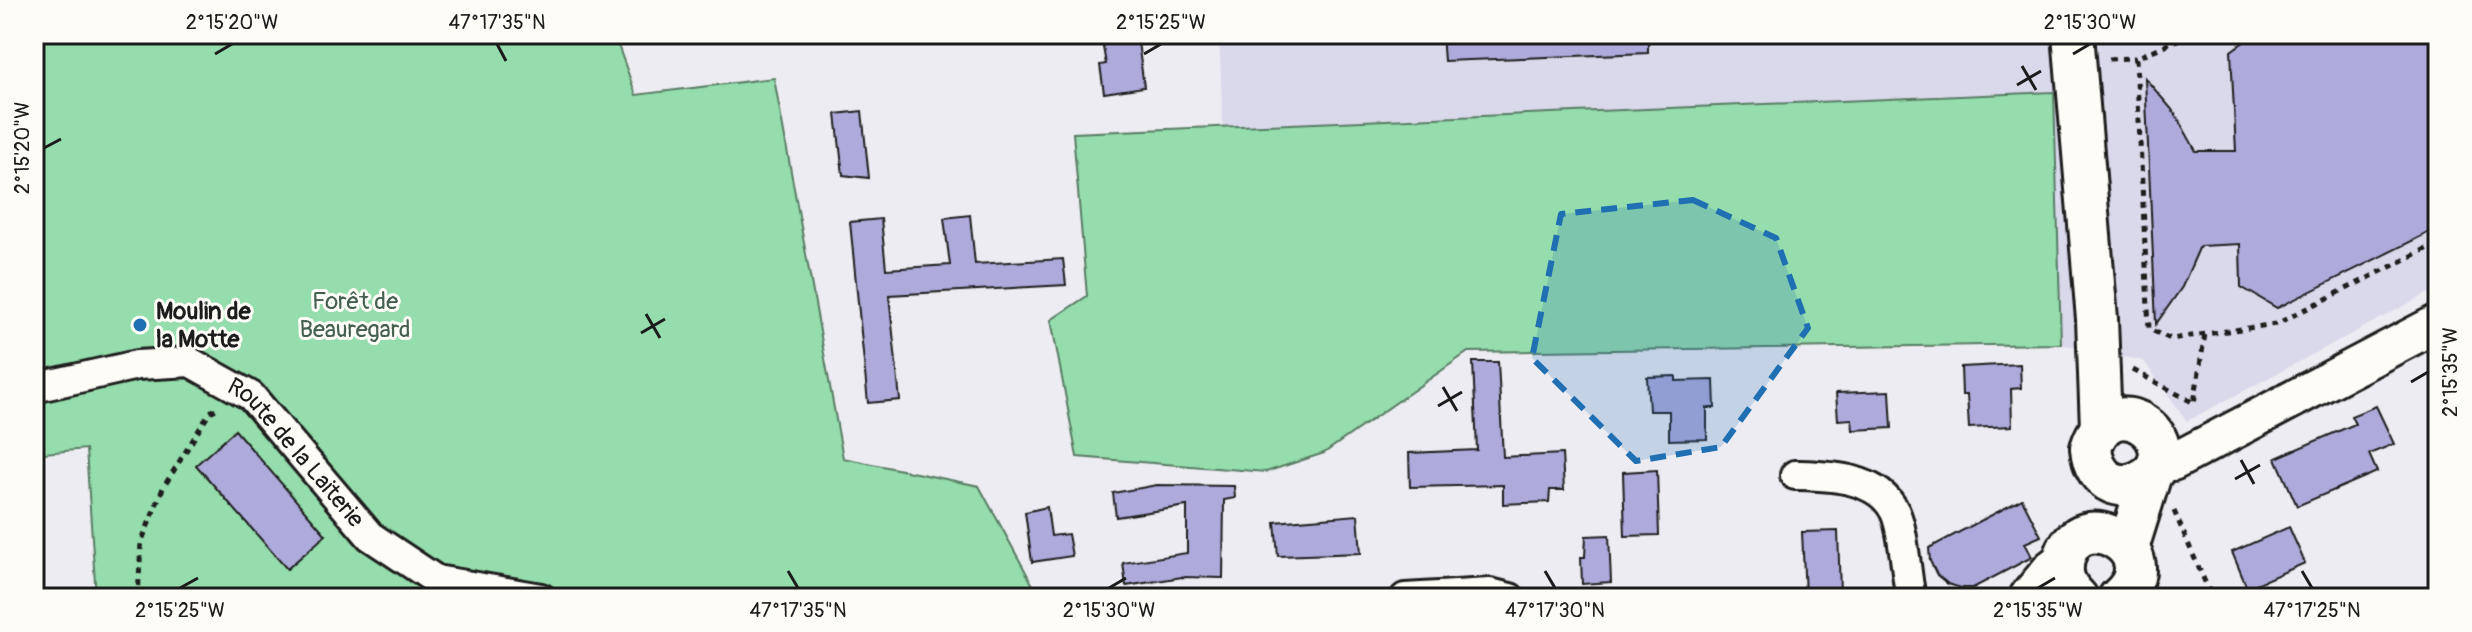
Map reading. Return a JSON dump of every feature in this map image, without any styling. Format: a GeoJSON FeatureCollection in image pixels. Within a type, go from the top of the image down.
{"type":"FeatureCollection","features":[{"type":"Feature","properties":{"kind":"main road"},"geometry":{"type":"LineString","coordinates":[[2076,47],[2097,319],[2142,446],[2142,482],[2130,486],[2117,485],[2106,480],[2097,470],[2091,448],[2142,446]]}},
{"type":"Feature","properties":{"kind":"main road"},"geometry":{"type":"LineString","coordinates":[[2128,548],[2142,446]]}},
{"type":"Feature","properties":{"kind":"main road"},"geometry":{"type":"LineString","coordinates":[[2073,569],[2097,470]]}},
{"type":"Feature","properties":{"kind":"main road"},"geometry":{"type":"LineString","coordinates":[[2073,569],[2092,533],[2106,533],[2119,538],[2128,548],[2135,570],[2124,596]]}},
{"type":"Feature","properties":{"kind":"street"},"geometry":{"type":"LineString","coordinates":[[2142,446],[2185,435],[2205,443],[2438,323]]}},
{"type":"Feature","properties":{"kind":"street","name":"Route de la Laiterie"},"geometry":{"type":"LineString","coordinates":[[34,388],[137,365],[190,362],[251,396],[370,536],[436,580],[541,598]]}},
{"type":"Feature","properties":{"kind":"street"},"geometry":{"type":"LineString","coordinates":[[1795,475],[1835,476],[1871,486],[1895,511],[1911,598]]}},
{"type":"Feature","properties":{"kind":"street"},"geometry":{"type":"LineString","coordinates":[[2021,596],[2049,565],[2073,569]]}},
{"type":"Feature","properties":{"kind":"street"},"geometry":{"type":"LineString","coordinates":[[1405,598],[1490,593],[1510,598]]}},
{"type":"Feature","properties":{"kind":"path"},"geometry":{"type":"LineString","coordinates":[[2076,47],[2136,58],[2191,34]]}},
{"type":"Feature","properties":{"kind":"path"},"geometry":{"type":"LineString","coordinates":[[2136,58],[2149,329],[2171,339],[2276,324],[2438,243]]}},
{"type":"Feature","properties":{"kind":"path"},"geometry":{"type":"LineString","coordinates":[[2194,403],[2205,334]]}},
{"type":"Feature","properties":{"kind":"path"},"geometry":{"type":"LineString","coordinates":[[138,598],[141,543],[163,488],[210,412],[251,396]]}},
{"type":"Feature","properties":{"kind":"path"},"geometry":{"type":"LineString","coordinates":[[2142,446],[2212,598]]}},
{"type":"Feature","properties":{"kind":"highlighted area"},"geometry":{"type":"Polygon","coordinates":[[[1693,200],[1776,238],[1808,328],[1721,447],[1636,461],[1532,358],[1561,214],[1693,200]]]}},
{"type":"Feature","properties":{"kind":"shaded area"},"geometry":{"type":"Polygon","coordinates":[[[1219,34],[2438,34],[2438,288],[2187,421],[2144,361],[2061,344],[2054,92],[1223,127],[1219,34]]]}},
{"type":"Feature","properties":{"kind":"green space","name":"Forêt de Beauregard"},"geometry":{"type":"Polygon","coordinates":[[[34,34],[614,34],[636,95],[774,78],[843,458],[979,486],[1040,598],[96,598],[86,449],[34,454],[34,34]]]}},
{"type":"Feature","properties":{"kind":"green space"},"geometry":{"type":"Polygon","coordinates":[[[2054,92],[2061,344],[1468,352],[1324,453],[1266,472],[1077,457],[1051,320],[1087,296],[1073,133],[2054,92]]]}},
{"type":"Feature","properties":{"kind":"building"},"geometry":{"type":"Polygon","coordinates":[[[1137,34],[1144,87],[1104,93],[1100,65],[1106,64],[1101,36],[1137,34]]]}},
{"type":"Feature","properties":{"kind":"building"},"geometry":{"type":"Polygon","coordinates":[[[1442,34],[1648,34],[1648,53],[1444,61],[1442,34]]]}},
{"type":"Feature","properties":{"kind":"building"},"geometry":{"type":"Polygon","coordinates":[[[2255,34],[2438,34],[2438,228],[2277,308],[2241,287],[2240,244],[2200,246],[2182,287],[2156,324],[2145,78],[2175,113],[2196,151],[2236,151],[2231,51],[2255,34]]]}},
{"type":"Feature","properties":{"kind":"building"},"geometry":{"type":"Polygon","coordinates":[[[862,111],[869,178],[843,175],[836,114],[862,111]]]}},
{"type":"Feature","properties":{"kind":"building"},"geometry":{"type":"Polygon","coordinates":[[[970,215],[975,264],[1063,259],[1066,285],[889,295],[900,400],[868,403],[850,222],[881,219],[886,269],[950,265],[944,218],[970,215]]]}},
{"type":"Feature","properties":{"kind":"building"},"geometry":{"type":"Polygon","coordinates":[[[1473,362],[1498,362],[1503,457],[1562,454],[1564,490],[1550,490],[1549,502],[1503,504],[1503,485],[1410,487],[1409,453],[1477,450],[1473,362]]]}},
{"type":"Feature","properties":{"kind":"building"},"geometry":{"type":"Polygon","coordinates":[[[2020,364],[2021,388],[2011,389],[2012,426],[1969,428],[1967,395],[1962,395],[1961,367],[2020,364]]]}},
{"type":"Feature","properties":{"kind":"building"},"geometry":{"type":"Polygon","coordinates":[[[1676,376],[1676,381],[1714,380],[1715,408],[1707,408],[1707,439],[1669,440],[1669,411],[1649,411],[1647,377],[1676,376]]]}},
{"type":"Feature","properties":{"kind":"building"},"geometry":{"type":"Polygon","coordinates":[[[1890,391],[1892,428],[1853,430],[1852,419],[1838,420],[1836,393],[1890,391]]]}},
{"type":"Feature","properties":{"kind":"building"},"geometry":{"type":"Polygon","coordinates":[[[2376,406],[2394,444],[2369,454],[2377,472],[2297,506],[2276,458],[2355,424],[2351,416],[2376,406]]]}},
{"type":"Feature","properties":{"kind":"building"},"geometry":{"type":"Polygon","coordinates":[[[235,430],[326,535],[287,569],[196,465],[235,430]]]}},
{"type":"Feature","properties":{"kind":"building"},"geometry":{"type":"Polygon","coordinates":[[[1657,470],[1659,535],[1625,536],[1623,472],[1657,470]]]}},
{"type":"Feature","properties":{"kind":"building"},"geometry":{"type":"Polygon","coordinates":[[[1157,485],[1234,486],[1235,498],[1224,500],[1223,578],[1182,577],[1126,586],[1123,563],[1187,553],[1187,506],[1116,517],[1113,493],[1157,485]]]}},
{"type":"Feature","properties":{"kind":"building"},"geometry":{"type":"Polygon","coordinates":[[[2022,499],[2041,536],[2025,543],[2032,557],[1973,588],[1948,584],[1937,575],[1930,561],[1929,548],[2022,499]]]}},
{"type":"Feature","properties":{"kind":"building"},"geometry":{"type":"Polygon","coordinates":[[[1047,507],[1051,536],[1068,534],[1072,556],[1032,562],[1025,512],[1047,507]]]}},
{"type":"Feature","properties":{"kind":"building"},"geometry":{"type":"Polygon","coordinates":[[[1358,515],[1361,553],[1278,556],[1275,522],[1358,515]]]}},
{"type":"Feature","properties":{"kind":"building"},"geometry":{"type":"Polygon","coordinates":[[[2289,527],[2305,563],[2247,588],[2232,552],[2289,527]]]}},
{"type":"Feature","properties":{"kind":"building"},"geometry":{"type":"Polygon","coordinates":[[[1838,531],[1840,593],[1805,595],[1802,532],[1838,531]]]}},
{"type":"Feature","properties":{"kind":"building"},"geometry":{"type":"Polygon","coordinates":[[[1609,535],[1611,582],[1582,584],[1581,557],[1585,557],[1586,536],[1609,535]]]}},
{"type":"Feature","properties":{"kind":"place","name":"Moulin de la Motte"},"geometry":{"type":"Point","coordinates":[140,325]}}]}
